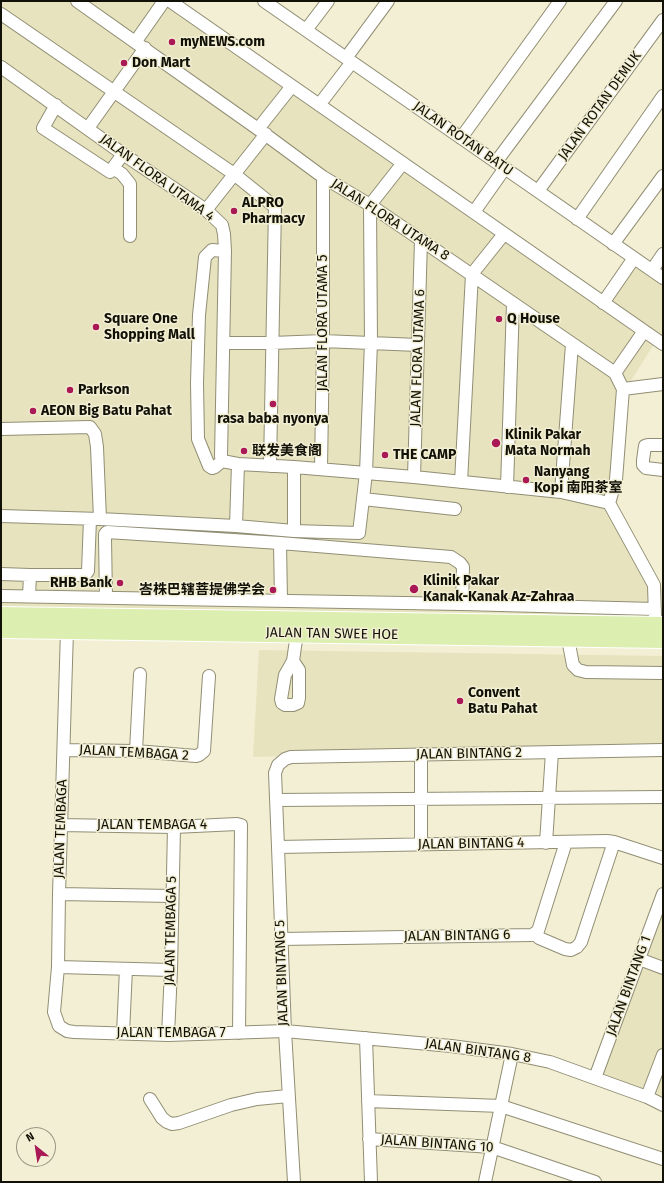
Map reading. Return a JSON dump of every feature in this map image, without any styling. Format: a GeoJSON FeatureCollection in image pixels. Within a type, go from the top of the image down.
{"type":"FeatureCollection","features":[{"type":"Feature","properties":{"kind":"main road","name":"JALAN TAN SWEE HOE"},"geometry":{"type":"LineString","coordinates":[[1,615],[658,620]]}},
{"type":"Feature","properties":{"kind":"main road","name":"JALAN TAN SWEE HOE"},"geometry":{"type":"LineString","coordinates":[[1,630],[297,633],[663,640]]}},
{"type":"Feature","properties":{"kind":"street","name":"JALAN FLORA UTAMA 8"},"geometry":{"type":"LineString","coordinates":[[77,1],[262,131],[323,177],[370,205],[616,373]]}},
{"type":"Feature","properties":{"kind":"street"},"geometry":{"type":"LineString","coordinates":[[88,128],[114,92],[164,1]]}},
{"type":"Feature","properties":{"kind":"street"},"geometry":{"type":"LineString","coordinates":[[170,1],[186,5],[292,86],[663,344]]}},
{"type":"Feature","properties":{"kind":"street"},"geometry":{"type":"LineString","coordinates":[[306,30],[328,1]]}},
{"type":"Feature","properties":{"kind":"street"},"geometry":{"type":"LineString","coordinates":[[319,105],[388,1]]}},
{"type":"Feature","properties":{"kind":"street"},"geometry":{"type":"LineString","coordinates":[[461,138],[560,1]]}},
{"type":"Feature","properties":{"kind":"street"},"geometry":{"type":"LineString","coordinates":[[474,212],[500,165],[616,1]]}},
{"type":"Feature","properties":{"kind":"street","name":"JALAN ROTAN BATU"},"geometry":{"type":"LineString","coordinates":[[269,2],[306,30],[663,278]]}},
{"type":"Feature","properties":{"kind":"street"},"geometry":{"type":"LineString","coordinates":[[1,14],[234,174],[275,207],[270,466]]}},
{"type":"Feature","properties":{"kind":"street","name":"JALAN ROTAN DEMUK"},"geometry":{"type":"LineString","coordinates":[[538,191],[663,20]]}},
{"type":"Feature","properties":{"kind":"street","name":"JALAN FLORA UTAMA 4"},"geometry":{"type":"LineString","coordinates":[[1,67],[123,154],[206,210],[222,225],[225,251],[222,458]]}},
{"type":"Feature","properties":{"kind":"street"},"geometry":{"type":"LineString","coordinates":[[206,210],[234,174],[292,86]]}},
{"type":"Feature","properties":{"kind":"street"},"geometry":{"type":"LineString","coordinates":[[577,218],[663,96]]}},
{"type":"Feature","properties":{"kind":"street"},"geometry":{"type":"LineString","coordinates":[[56,105],[43,128],[110,172],[123,154]]}},
{"type":"Feature","properties":{"kind":"street"},"geometry":{"type":"LineString","coordinates":[[1,516],[360,532],[366,473],[371,342],[370,205],[403,163]]}},
{"type":"Feature","properties":{"kind":"street"},"geometry":{"type":"LineString","coordinates":[[113,168],[122,174],[130,184],[130,236]]}},
{"type":"Feature","properties":{"kind":"street"},"geometry":{"type":"LineString","coordinates":[[613,244],[663,176]]}},
{"type":"Feature","properties":{"kind":"street","name":"JALAN FLORA UTAMA 5"},"geometry":{"type":"LineString","coordinates":[[321,469],[323,177]]}},
{"type":"Feature","properties":{"kind":"street"},"geometry":{"type":"LineString","coordinates":[[461,482],[472,274],[504,234]]}},
{"type":"Feature","properties":{"kind":"street","name":"JALAN FLORA UTAMA 6"},"geometry":{"type":"LineString","coordinates":[[414,477],[421,240]]}},
{"type":"Feature","properties":{"kind":"street"},"geometry":{"type":"LineString","coordinates":[[225,251],[212,250],[205,256],[199,315],[197,383],[198,439],[209,466],[212,468],[215,467],[222,458],[238,464],[414,477],[561,492],[609,503]]}},
{"type":"Feature","properties":{"kind":"street"},"geometry":{"type":"LineString","coordinates":[[652,270],[663,254]]}},
{"type":"Feature","properties":{"kind":"street"},"geometry":{"type":"LineString","coordinates":[[604,303],[634,258]]}},
{"type":"Feature","properties":{"kind":"street"},"geometry":{"type":"LineString","coordinates":[[507,487],[513,302]]}},
{"type":"Feature","properties":{"kind":"street"},"geometry":{"type":"LineString","coordinates":[[1,596],[462,604],[658,620],[654,584],[609,503],[616,480],[622,389],[616,373],[644,331]]}},
{"type":"Feature","properties":{"kind":"street"},"geometry":{"type":"LineString","coordinates":[[224,342],[272,343],[323,341],[418,345]]}},
{"type":"Feature","properties":{"kind":"street"},"geometry":{"type":"LineString","coordinates":[[561,492],[572,344]]}},
{"type":"Feature","properties":{"kind":"street"},"geometry":{"type":"LineString","coordinates":[[622,389],[663,384]]}},
{"type":"Feature","properties":{"kind":"street"},"geometry":{"type":"LineString","coordinates":[[1,429],[90,427],[95,434],[97,447],[90,519],[88,571],[85,575],[1,574]]}},
{"type":"Feature","properties":{"kind":"street"},"geometry":{"type":"LineString","coordinates":[[663,446],[645,446],[643,465],[646,468],[663,470]]}},
{"type":"Feature","properties":{"kind":"street"},"geometry":{"type":"LineString","coordinates":[[236,526],[238,464]]}},
{"type":"Feature","properties":{"kind":"street"},"geometry":{"type":"LineString","coordinates":[[294,467],[294,530]]}},
{"type":"Feature","properties":{"kind":"street"},"geometry":{"type":"LineString","coordinates":[[363,499],[455,508]]}},
{"type":"Feature","properties":{"kind":"street"},"geometry":{"type":"LineString","coordinates":[[106,598],[105,538],[107,532],[280,543],[451,557],[460,562],[463,567],[462,604]]}},
{"type":"Feature","properties":{"kind":"street"},"geometry":{"type":"LineString","coordinates":[[280,543],[281,601]]}},
{"type":"Feature","properties":{"kind":"street"},"geometry":{"type":"LineString","coordinates":[[29,596],[30,575]]}},
{"type":"Feature","properties":{"kind":"street","name":"JALAN TEMBAGA"},"geometry":{"type":"LineString","coordinates":[[59,1026],[54,1012],[58,967],[67,630]]}},
{"type":"Feature","properties":{"kind":"street"},"geometry":{"type":"LineString","coordinates":[[293,660],[297,633]]}},
{"type":"Feature","properties":{"kind":"street"},"geometry":{"type":"LineString","coordinates":[[568,639],[573,665],[578,670],[586,672],[663,673]]}},
{"type":"Feature","properties":{"kind":"street"},"geometry":{"type":"LineString","coordinates":[[136,751],[140,674]]}},
{"type":"Feature","properties":{"kind":"street","name":"JALAN TEMBAGA 2"},"geometry":{"type":"LineString","coordinates":[[64,750],[136,751],[196,756],[204,751],[209,676]]}},
{"type":"Feature","properties":{"kind":"street","name":"JALAN BINTANG 2"},"geometry":{"type":"LineString","coordinates":[[278,765],[285,759],[291,757],[663,750]]}},
{"type":"Feature","properties":{"kind":"street"},"geometry":{"type":"LineString","coordinates":[[546,842],[552,752]]}},
{"type":"Feature","properties":{"kind":"street"},"geometry":{"type":"LineString","coordinates":[[421,754],[421,844]]}},
{"type":"Feature","properties":{"kind":"street","name":"JALAN BINTANG 5"},"geometry":{"type":"LineString","coordinates":[[278,765],[275,773],[284,1031],[294,1182]]}},
{"type":"Feature","properties":{"kind":"street"},"geometry":{"type":"LineString","coordinates":[[276,800],[663,797]]}},
{"type":"Feature","properties":{"kind":"street","name":"JALAN TEMBAGA 4"},"geometry":{"type":"LineString","coordinates":[[61,825],[174,827],[237,824],[242,826],[239,1033]]}},
{"type":"Feature","properties":{"kind":"street","name":"JALAN TEMBAGA 5"},"geometry":{"type":"LineString","coordinates":[[168,1035],[174,827]]}},
{"type":"Feature","properties":{"kind":"street"},"geometry":{"type":"LineString","coordinates":[[566,842],[538,931],[535,933],[539,938],[565,950],[571,950],[577,947],[581,942],[614,842]]}},
{"type":"Feature","properties":{"kind":"street","name":"JALAN BINTANG 4"},"geometry":{"type":"LineString","coordinates":[[278,847],[614,842],[663,858]]}},
{"type":"Feature","properties":{"kind":"street"},"geometry":{"type":"LineString","coordinates":[[59,894],[172,896]]}},
{"type":"Feature","properties":{"kind":"street","name":"JALAN BINTANG 1"},"geometry":{"type":"LineString","coordinates":[[595,1078],[663,894]]}},
{"type":"Feature","properties":{"kind":"street","name":"JALAN BINTANG 6"},"geometry":{"type":"LineString","coordinates":[[281,939],[532,935],[535,933]]}},
{"type":"Feature","properties":{"kind":"street"},"geometry":{"type":"LineString","coordinates":[[639,959],[663,968]]}},
{"type":"Feature","properties":{"kind":"street"},"geometry":{"type":"LineString","coordinates":[[58,967],[171,970]]}},
{"type":"Feature","properties":{"kind":"street"},"geometry":{"type":"LineString","coordinates":[[123,1033],[126,969]]}},
{"type":"Feature","properties":{"kind":"street","name":"JALAN TEMBAGA 7"},"geometry":{"type":"LineString","coordinates":[[59,1026],[67,1031],[74,1032],[168,1035],[284,1031]]}},
{"type":"Feature","properties":{"kind":"street","name":"JALAN BINTANG 8"},"geometry":{"type":"LineString","coordinates":[[284,1031],[451,1046],[512,1054],[550,1062],[647,1097],[663,1105]]}},
{"type":"Feature","properties":{"kind":"street"},"geometry":{"type":"LineString","coordinates":[[366,1038],[371,1182]]}},
{"type":"Feature","properties":{"kind":"street"},"geometry":{"type":"LineString","coordinates":[[484,1182],[512,1054]]}},
{"type":"Feature","properties":{"kind":"street"},"geometry":{"type":"LineString","coordinates":[[647,1097],[663,1054]]}},
{"type":"Feature","properties":{"kind":"street"},"geometry":{"type":"LineString","coordinates":[[150,1099],[162,1118],[172,1124],[231,1105],[257,1099],[288,1096]]}},
{"type":"Feature","properties":{"kind":"street"},"geometry":{"type":"LineString","coordinates":[[368,1101],[501,1106],[663,1159]]}},
{"type":"Feature","properties":{"kind":"street","name":"JALAN BINTANG 10"},"geometry":{"type":"LineString","coordinates":[[370,1139],[492,1146],[595,1182]]}},
{"type":"Feature","properties":{"kind":"shaded area"},"geometry":{"type":"Polygon","coordinates":[[[1,1],[163,1],[656,341],[627,387],[617,511],[663,591],[663,624],[1,611],[1,1]]]}},
{"type":"Feature","properties":{"kind":"shaded area"},"geometry":{"type":"Polygon","coordinates":[[[634,264],[663,284],[663,343],[608,303],[634,264]]]}},
{"type":"Feature","properties":{"kind":"shaded area","name":"Convent Batu Pahat"},"geometry":{"type":"Polygon","coordinates":[[[259,650],[663,656],[663,746],[253,757],[259,650]]]}},
{"type":"Feature","properties":{"kind":"shaded area"},"geometry":{"type":"Polygon","coordinates":[[[663,883],[663,1109],[590,1080],[663,883]]]}},
{"type":"Feature","properties":{"kind":"place","name":"myNEWS.com"},"geometry":{"type":"Point","coordinates":[172,42]}},
{"type":"Feature","properties":{"kind":"place","name":"Don Mart"},"geometry":{"type":"Point","coordinates":[124,63]}},
{"type":"Feature","properties":{"kind":"place","name":"ALPRO Pharmacy"},"geometry":{"type":"Point","coordinates":[234,211]}},
{"type":"Feature","properties":{"kind":"place","name":"Q House"},"geometry":{"type":"Point","coordinates":[499,319]}},
{"type":"Feature","properties":{"kind":"place","name":"Square One Shopping Mall"},"geometry":{"type":"Point","coordinates":[96,327]}},
{"type":"Feature","properties":{"kind":"place","name":"Parkson"},"geometry":{"type":"Point","coordinates":[70,390]}},
{"type":"Feature","properties":{"kind":"place","name":"rasa baba nyonya"},"geometry":{"type":"Point","coordinates":[273,404]}},
{"type":"Feature","properties":{"kind":"place","name":"AEON Big Batu Pahat"},"geometry":{"type":"Point","coordinates":[33,411]}},
{"type":"Feature","properties":{"kind":"place","name":"Klinik Pakar Mata Normah"},"geometry":{"type":"Point","coordinates":[496,443]}},
{"type":"Feature","properties":{"kind":"place","name":"联发美食阁"},"geometry":{"type":"Point","coordinates":[244,451]}},
{"type":"Feature","properties":{"kind":"place","name":"THE CAMP"},"geometry":{"type":"Point","coordinates":[385,455]}},
{"type":"Feature","properties":{"kind":"place","name":"Nanyang Kopi 南阳茶室"},"geometry":{"type":"Point","coordinates":[526,480]}},
{"type":"Feature","properties":{"kind":"place","name":"RHB Bank"},"geometry":{"type":"Point","coordinates":[120,583]}},
{"type":"Feature","properties":{"kind":"place","name":"Klinik Pakar Kanak-Kanak Az-Zahraa"},"geometry":{"type":"Point","coordinates":[414,589]}},
{"type":"Feature","properties":{"kind":"place","name":"峇株巴辖菩提佛学会"},"geometry":{"type":"Point","coordinates":[273,590]}},
{"type":"Feature","properties":{"kind":"place","name":"Convent Batu Pahat"},"geometry":{"type":"Point","coordinates":[460,701]}}]}
